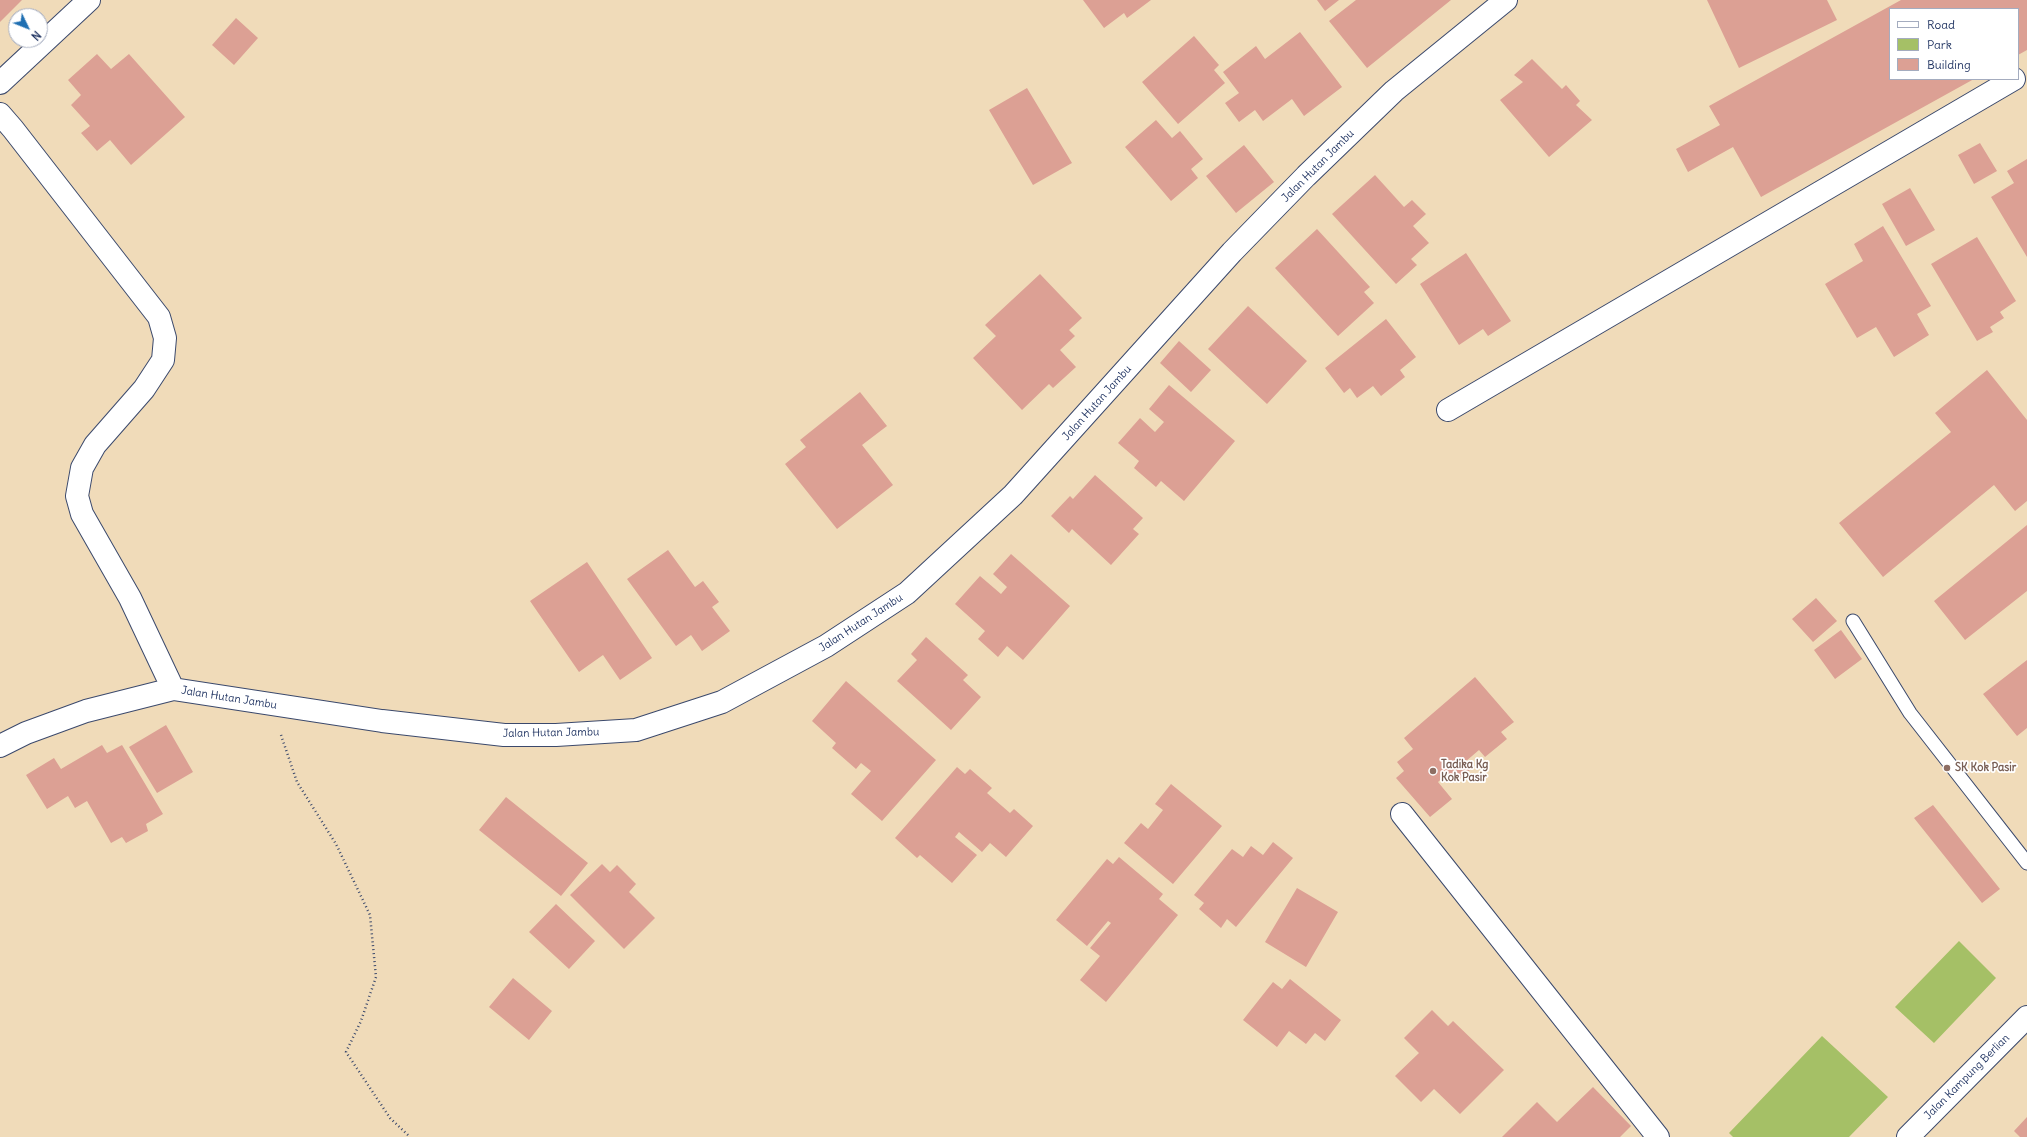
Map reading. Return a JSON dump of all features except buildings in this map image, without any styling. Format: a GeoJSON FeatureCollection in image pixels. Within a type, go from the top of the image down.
{"type":"FeatureCollection","features":[{"type":"Feature","properties":{"kind":"street"},"geometry":{"type":"LineString","coordinates":[[0,84],[89,0]]}},
{"type":"Feature","properties":{"kind":"street","name":"Jalan Hutan Jambu"},"geometry":{"type":"LineString","coordinates":[[0,746],[26,733],[86,711],[173,689],[382,721],[504,735],[556,735],[636,730],[722,702],[826,646],[907,593],[1013,495],[1232,252],[1306,176],[1394,91],[1506,0]]}},
{"type":"Feature","properties":{"kind":"street"},"geometry":{"type":"LineString","coordinates":[[1448,410],[2012,80]]}},
{"type":"Feature","properties":{"kind":"street"},"geometry":{"type":"LineString","coordinates":[[0,114],[13,128],[159,317],[165,338],[163,360],[144,389],[95,445],[82,468],[77,496],[82,514],[130,598],[173,689]]}},
{"type":"Feature","properties":{"kind":"street"},"geometry":{"type":"LineString","coordinates":[[1402,814],[1658,1137]]}},
{"type":"Feature","properties":{"kind":"street","name":"Jalan Kampung Berlian"},"geometry":{"type":"LineString","coordinates":[[1908,1137],[2027,1017]]}},
{"type":"Feature","properties":{"kind":"lane"},"geometry":{"type":"LineString","coordinates":[[1853,621],[1910,713],[2027,863]]}},
{"type":"Feature","properties":{"kind":"path"},"geometry":{"type":"LineString","coordinates":[[271,704],[297,782],[336,844],[370,914],[376,977],[361,1021],[346,1052],[390,1118],[410,1137]]}},
{"type":"Feature","properties":{"kind":"green space"},"geometry":{"type":"Polygon","coordinates":[[[1959,941],[1996,978],[1934,1043],[1895,1007],[1959,941]]]}},
{"type":"Feature","properties":{"kind":"green space"},"geometry":{"type":"Polygon","coordinates":[[[1822,1036],[1888,1097],[1849,1137],[1733,1137],[1729,1133],[1822,1036]]]}},
{"type":"Feature","properties":{"kind":"place","name":"SK Kok Pasir"},"geometry":{"type":"Point","coordinates":[1947,768]}},
{"type":"Feature","properties":{"kind":"place","name":"Tadika Kg Kok Pasir"},"geometry":{"type":"Point","coordinates":[1433,771]}}]}
